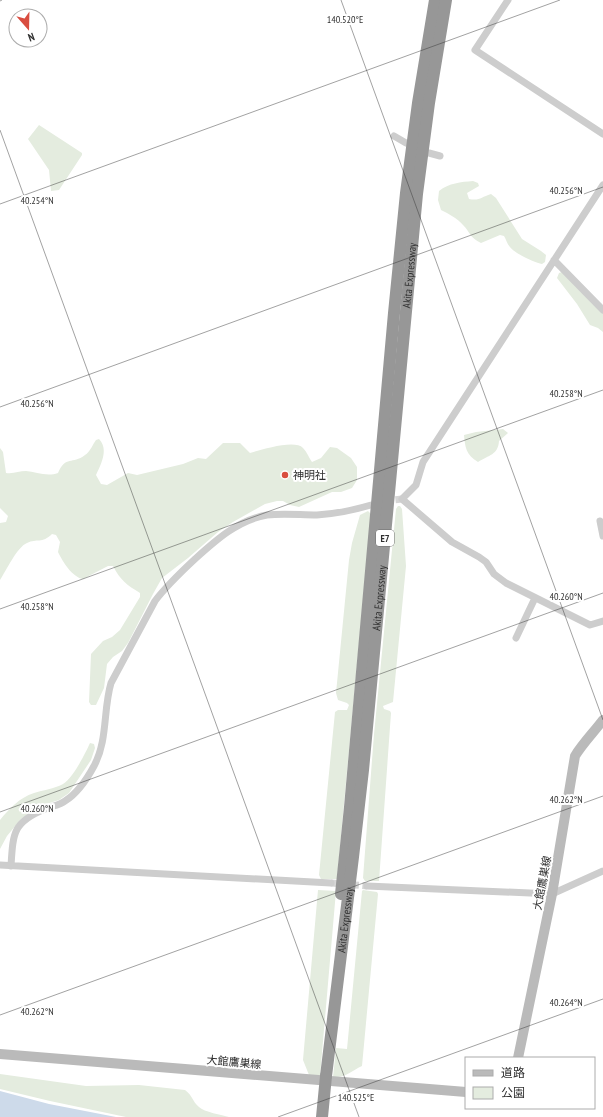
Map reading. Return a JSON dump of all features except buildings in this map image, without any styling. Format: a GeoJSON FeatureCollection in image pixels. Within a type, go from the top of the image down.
{"type":"FeatureCollection","features":[{"type":"Feature","properties":{"kind":"highway","name":"Akita Expressway"},"geometry":{"type":"LineString","coordinates":[[326,1076],[334,959],[350,799],[394,306],[406,193],[417,111],[435,0]]}},
{"type":"Feature","properties":{"kind":"highway","name":"Akita Expressway"},"geometry":{"type":"LineString","coordinates":[[322,1117],[360,792],[417,194],[436,57],[446,0]]}},
{"type":"Feature","properties":{"kind":"highway"},"geometry":{"type":"LineString","coordinates":[[436,57],[450,0]]}},
{"type":"Feature","properties":{"kind":"main road","name":"大館鷹巣線"},"geometry":{"type":"LineString","coordinates":[[518,1057],[552,894],[575,756],[582,743],[594,732],[603,720]]}},
{"type":"Feature","properties":{"kind":"main road","name":"大館鷹巣線"},"geometry":{"type":"LineString","coordinates":[[0,1054],[465,1092]]}},
{"type":"Feature","properties":{"kind":"street"},"geometry":{"type":"LineString","coordinates":[[508,0],[475,50],[603,134]]}},
{"type":"Feature","properties":{"kind":"street"},"geometry":{"type":"LineString","coordinates":[[394,136],[406,142]]}},
{"type":"Feature","properties":{"kind":"street"},"geometry":{"type":"LineString","coordinates":[[429,153],[440,156]]}},
{"type":"Feature","properties":{"kind":"street"},"geometry":{"type":"LineString","coordinates":[[603,185],[423,462],[416,484],[402,499],[452,542],[486,562],[494,574],[506,584],[590,624],[603,621]]}},
{"type":"Feature","properties":{"kind":"street"},"geometry":{"type":"LineString","coordinates":[[554,260],[603,310]]}},
{"type":"Feature","properties":{"kind":"street"},"geometry":{"type":"LineString","coordinates":[[11,866],[14,836],[21,822],[32,815],[65,802],[79,789],[94,765],[101,748],[105,729],[107,696],[111,683],[155,601],[175,578],[213,542],[228,531],[243,523],[267,515],[332,513],[371,505]]}},
{"type":"Feature","properties":{"kind":"street"},"geometry":{"type":"LineString","coordinates":[[600,521],[603,536]]}},
{"type":"Feature","properties":{"kind":"street"},"geometry":{"type":"LineString","coordinates":[[516,638],[535,598]]}},
{"type":"Feature","properties":{"kind":"street"},"geometry":{"type":"LineString","coordinates":[[0,865],[331,884]]}},
{"type":"Feature","properties":{"kind":"street"},"geometry":{"type":"LineString","coordinates":[[366,886],[552,894],[603,871]]}},
{"type":"Feature","properties":{"kind":"green space"},"geometry":{"type":"Polygon","coordinates":[[[39,125],[82,153],[59,190],[51,191],[49,170],[28,139],[39,125]]]}},
{"type":"Feature","properties":{"kind":"green space"},"geometry":{"type":"Polygon","coordinates":[[[473,181],[478,183],[479,186],[467,193],[469,199],[478,199],[491,194],[496,198],[522,239],[546,255],[545,262],[542,264],[539,263],[516,252],[509,246],[504,236],[500,235],[481,243],[477,241],[458,220],[441,210],[438,200],[439,191],[460,182],[473,181]]]}},
{"type":"Feature","properties":{"kind":"green space"},"geometry":{"type":"Polygon","coordinates":[[[562,272],[603,313],[603,332],[590,325],[577,304],[557,278],[559,273],[562,272]]]}},
{"type":"Feature","properties":{"kind":"green space"},"geometry":{"type":"Polygon","coordinates":[[[503,429],[508,433],[499,441],[495,452],[478,462],[471,457],[466,447],[464,435],[503,429]]]}},
{"type":"Feature","properties":{"kind":"green space"},"geometry":{"type":"Polygon","coordinates":[[[99,439],[102,443],[104,452],[96,475],[101,484],[107,485],[128,473],[137,475],[183,464],[198,458],[206,459],[223,443],[240,443],[250,453],[278,446],[299,446],[303,448],[312,462],[321,458],[330,447],[337,448],[351,458],[357,467],[357,480],[352,488],[341,492],[332,492],[299,507],[290,505],[283,501],[265,504],[218,532],[162,578],[128,643],[122,651],[113,657],[107,664],[104,688],[96,705],[91,705],[89,702],[91,654],[103,641],[112,637],[120,630],[140,597],[140,593],[124,582],[113,566],[108,566],[83,579],[79,578],[68,568],[60,556],[58,552],[60,542],[56,535],[52,534],[45,539],[23,545],[0,580],[0,523],[6,522],[8,516],[0,508],[0,448],[3,452],[6,473],[26,471],[50,475],[58,473],[61,467],[67,462],[76,460],[87,454],[96,440],[99,439]]]}},
{"type":"Feature","properties":{"kind":"green space"},"geometry":{"type":"Polygon","coordinates":[[[398,506],[402,509],[406,566],[393,702],[383,706],[384,709],[390,711],[391,713],[379,881],[365,881],[363,878],[374,734],[396,509],[398,506]]]}},
{"type":"Feature","properties":{"kind":"green space"},"geometry":{"type":"Polygon","coordinates":[[[368,511],[371,514],[337,879],[321,879],[319,875],[335,712],[338,710],[347,710],[349,705],[338,700],[336,693],[349,560],[360,515],[368,511]]]}},
{"type":"Feature","properties":{"kind":"green space"},"geometry":{"type":"Polygon","coordinates":[[[90,743],[94,744],[95,748],[91,760],[69,793],[59,800],[40,806],[21,819],[7,836],[0,849],[0,820],[15,804],[24,798],[34,793],[60,786],[67,781],[71,777],[90,743]]]}},
{"type":"Feature","properties":{"kind":"green space"},"geometry":{"type":"Polygon","coordinates":[[[318,890],[336,891],[320,1076],[309,1075],[303,1060],[318,890]]]}},
{"type":"Feature","properties":{"kind":"green space"},"geometry":{"type":"Polygon","coordinates":[[[363,890],[377,892],[378,894],[362,1066],[345,1075],[333,1077],[336,1048],[347,1049],[363,890]]]}},
{"type":"Feature","properties":{"kind":"green space"},"geometry":{"type":"Polygon","coordinates":[[[0,1074],[86,1086],[139,1085],[185,1090],[190,1094],[201,1109],[229,1117],[126,1117],[0,1089],[0,1074]]]}},
{"type":"Feature","properties":{"kind":"water"},"geometry":{"type":"Polygon","coordinates":[[[0,1091],[49,1104],[116,1117],[0,1117],[0,1091]]]}},
{"type":"Feature","properties":{"kind":"tunnel"},"geometry":{"type":"LineString","coordinates":[[385,501],[402,499]]}},
{"type":"Feature","properties":{"kind":"tunnel"},"geometry":{"type":"LineString","coordinates":[[331,883],[367,886]]}},
{"type":"Feature","properties":{"kind":"place","name":"神明社"},"geometry":{"type":"Point","coordinates":[285,475]}}]}
